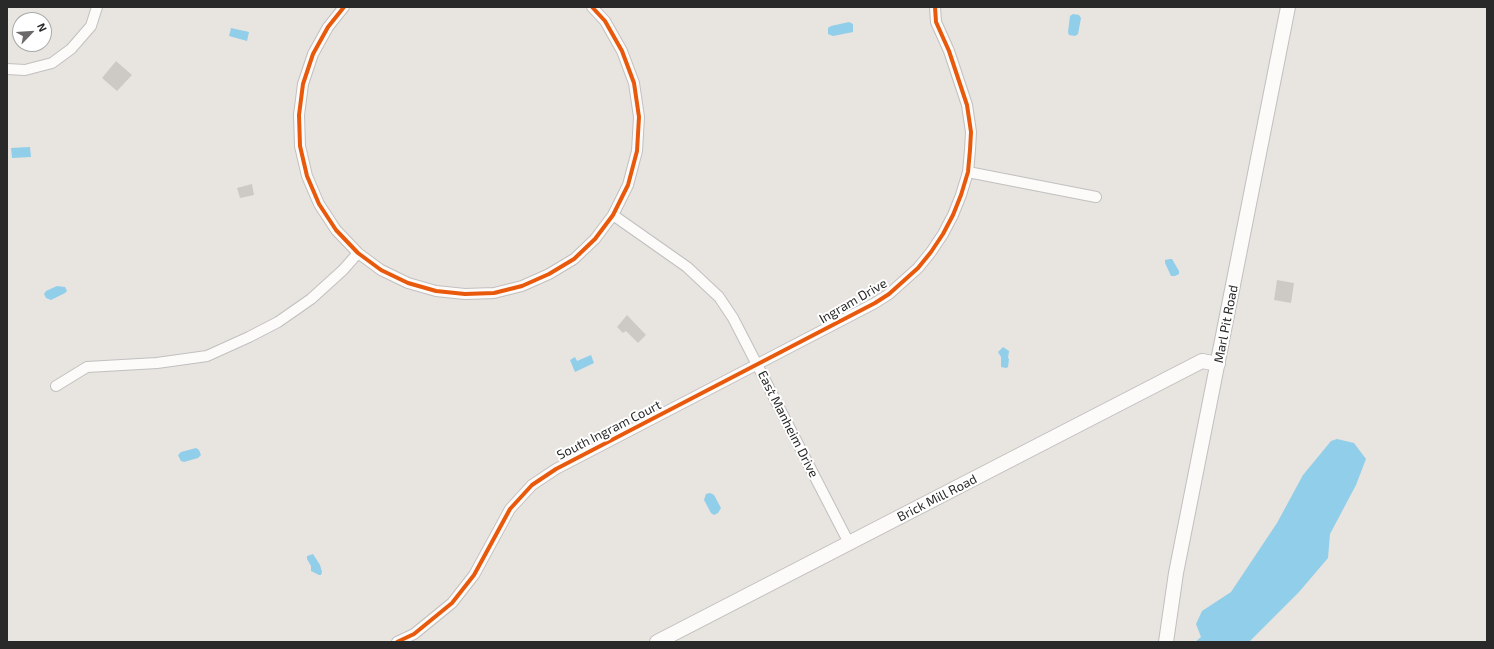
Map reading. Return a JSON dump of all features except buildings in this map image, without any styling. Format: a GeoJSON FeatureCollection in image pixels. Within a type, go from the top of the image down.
{"type":"FeatureCollection","features":[{"type":"Feature","properties":{"kind":"street"},"geometry":{"type":"LineString","coordinates":[[7,70],[25,70],[52,63],[71,49],[91,26],[97,7]]}},
{"type":"Feature","properties":{"kind":"street"},"geometry":{"type":"LineString","coordinates":[[344,7],[328,28],[313,54],[303,84],[299,115],[300,146],[307,176],[319,204],[336,230],[358,253],[381,270],[415,285],[436,291],[465,294],[494,292],[522,286],[549,274],[574,258],[595,239],[613,215],[628,185],[637,151],[639,117],[634,83],[622,50],[605,21],[592,7]]}},
{"type":"Feature","properties":{"kind":"street","name":"Ingram Drive"},"geometry":{"type":"LineString","coordinates":[[757,364],[875,303],[903,282],[927,257],[943,234],[961,195],[968,172],[971,132],[967,105],[949,51],[936,22],[935,7]]}},
{"type":"Feature","properties":{"kind":"street","name":"Marl Pit Road"},"geometry":{"type":"LineString","coordinates":[[1166,642],[1176,573],[1288,7]]}},
{"type":"Feature","properties":{"kind":"street"},"geometry":{"type":"LineString","coordinates":[[968,172],[1096,197]]}},
{"type":"Feature","properties":{"kind":"street","name":"East Manheim Drive"},"geometry":{"type":"LineString","coordinates":[[613,215],[687,267],[720,297],[733,318],[849,543]]}},
{"type":"Feature","properties":{"kind":"street"},"geometry":{"type":"LineString","coordinates":[[56,386],[87,367],[149,363],[207,356],[278,322],[311,299],[343,270],[358,253]]}},
{"type":"Feature","properties":{"kind":"street","name":"Brick Mill Road"},"geometry":{"type":"LineString","coordinates":[[657,642],[1202,361],[1218,364]]}},
{"type":"Feature","properties":{"kind":"street","name":"South Ingram Court"},"geometry":{"type":"LineString","coordinates":[[397,642],[414,634],[452,603],[474,575],[510,509],[532,485],[556,469],[757,364]]}},
{"type":"Feature","properties":{"kind":"water"},"geometry":{"type":"Polygon","coordinates":[[[1073,14],[1079,15],[1081,18],[1078,34],[1075,36],[1069,35],[1068,32],[1070,16],[1073,14]]]}},
{"type":"Feature","properties":{"kind":"water"},"geometry":{"type":"Polygon","coordinates":[[[849,22],[853,24],[853,32],[833,36],[828,34],[828,28],[831,26],[849,22]]]}},
{"type":"Feature","properties":{"kind":"water"},"geometry":{"type":"Polygon","coordinates":[[[231,28],[249,32],[247,41],[229,36],[231,28]]]}},
{"type":"Feature","properties":{"kind":"water"},"geometry":{"type":"Polygon","coordinates":[[[30,147],[31,157],[12,158],[11,148],[30,147]]]}},
{"type":"Feature","properties":{"kind":"water"},"geometry":{"type":"Polygon","coordinates":[[[1172,259],[1179,271],[1179,274],[1175,276],[1171,276],[1165,263],[1165,260],[1172,259]]]}},
{"type":"Feature","properties":{"kind":"water"},"geometry":{"type":"Polygon","coordinates":[[[57,286],[65,287],[67,291],[51,300],[46,298],[44,294],[46,291],[57,286]]]}},
{"type":"Feature","properties":{"kind":"water"},"geometry":{"type":"Polygon","coordinates":[[[1003,347],[1009,351],[1008,367],[1006,368],[1001,367],[1001,357],[998,352],[1003,347]]]}},
{"type":"Feature","properties":{"kind":"water"},"geometry":{"type":"Polygon","coordinates":[[[591,355],[594,363],[575,372],[570,360],[575,357],[577,361],[591,355]]]}},
{"type":"Feature","properties":{"kind":"water"},"geometry":{"type":"Polygon","coordinates":[[[1337,439],[1354,443],[1366,459],[1356,485],[1330,534],[1328,558],[1299,592],[1249,642],[1195,642],[1201,637],[1196,624],[1202,611],[1231,592],[1277,523],[1303,475],[1331,441],[1337,439]]]}},
{"type":"Feature","properties":{"kind":"water"},"geometry":{"type":"Polygon","coordinates":[[[196,448],[199,450],[201,455],[198,458],[184,462],[181,461],[178,455],[181,452],[196,448]]]}},
{"type":"Feature","properties":{"kind":"water"},"geometry":{"type":"Polygon","coordinates":[[[710,493],[714,495],[721,508],[718,513],[714,515],[711,513],[704,500],[706,494],[710,493]]]}},
{"type":"Feature","properties":{"kind":"water"},"geometry":{"type":"Polygon","coordinates":[[[313,554],[320,565],[322,572],[321,575],[311,571],[311,566],[307,556],[313,554]]]}},
{"type":"Feature","properties":{"kind":"cycle path"},"geometry":{"type":"LineString","coordinates":[[344,7],[328,27],[313,54],[303,84],[299,115],[300,146],[307,176],[319,204],[336,230],[358,253],[381,270],[408,283],[436,291],[465,294],[494,293],[522,286],[549,274],[574,259],[595,239],[613,215],[628,185],[637,151],[639,117],[634,83],[622,51],[605,21],[592,7]]}},
{"type":"Feature","properties":{"kind":"cycle path"},"geometry":{"type":"LineString","coordinates":[[397,642],[414,634],[452,603],[474,575],[510,509],[532,485],[556,469],[875,303],[889,294],[918,268],[943,234],[953,215],[968,172],[970,150],[971,132],[967,105],[949,51],[936,22],[935,7]]}}]}
